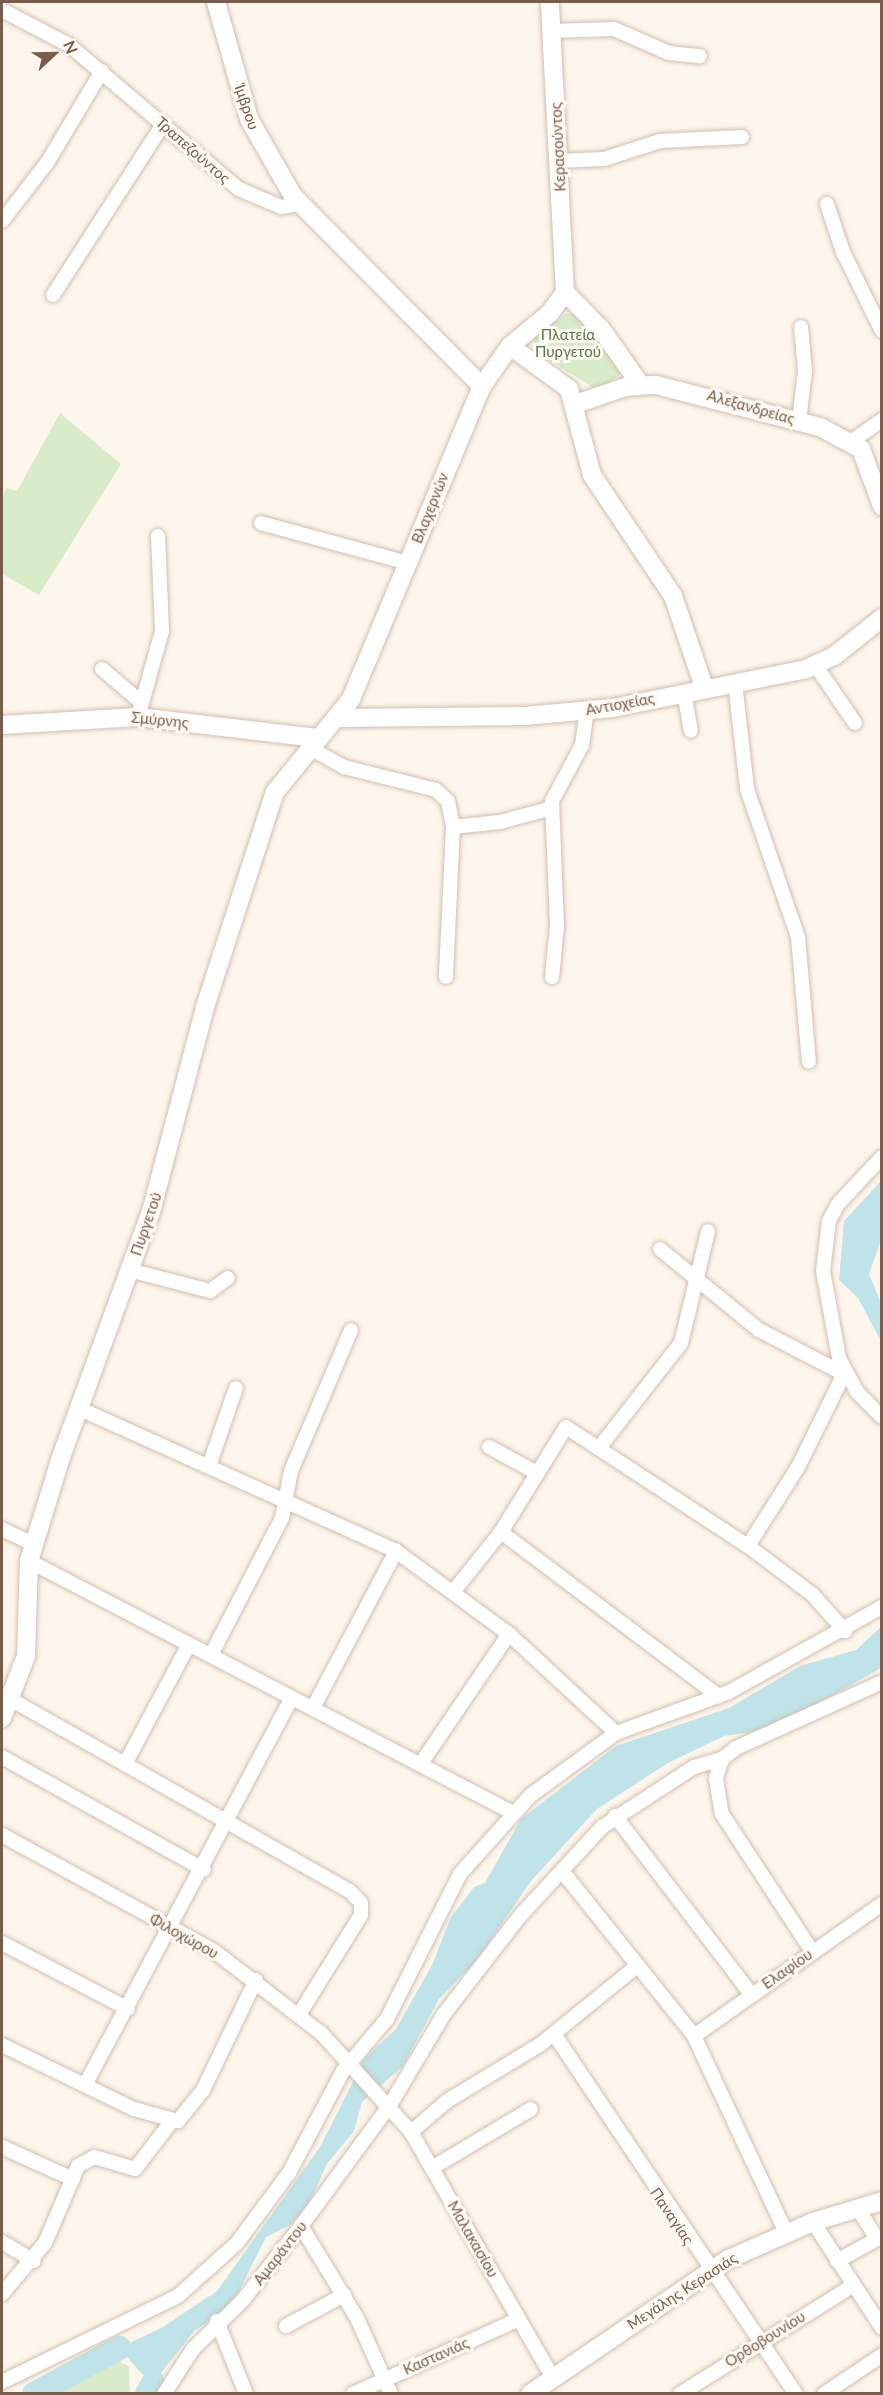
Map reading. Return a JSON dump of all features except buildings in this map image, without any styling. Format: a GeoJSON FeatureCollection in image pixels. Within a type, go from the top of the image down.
{"type":"FeatureCollection","features":[{"type":"Feature","properties":{"kind":"street","name":"Ίμβρου"},"geometry":{"type":"LineString","coordinates":[[216,2],[249,119],[299,204]]}},
{"type":"Feature","properties":{"kind":"street","name":"Κερασούντος"},"geometry":{"type":"LineString","coordinates":[[550,2],[565,292]]}},
{"type":"Feature","properties":{"kind":"street","name":"Τραπεζούντος"},"geometry":{"type":"LineString","coordinates":[[2,10],[45,29],[102,72],[239,189],[281,207],[299,204]]}},
{"type":"Feature","properties":{"kind":"street"},"geometry":{"type":"LineString","coordinates":[[551,32],[614,29],[669,53],[700,56]]}},
{"type":"Feature","properties":{"kind":"street"},"geometry":{"type":"LineString","coordinates":[[2,221],[47,163],[102,72]]}},
{"type":"Feature","properties":{"kind":"street"},"geometry":{"type":"LineString","coordinates":[[53,295],[163,124]]}},
{"type":"Feature","properties":{"kind":"street"},"geometry":{"type":"LineString","coordinates":[[558,161],[615,157],[660,141],[742,137]]}},
{"type":"Feature","properties":{"kind":"street"},"geometry":{"type":"LineString","coordinates":[[299,204],[403,300],[482,386]]}},
{"type":"Feature","properties":{"kind":"street"},"geometry":{"type":"LineString","coordinates":[[827,204],[843,252],[882,331]]}},
{"type":"Feature","properties":{"kind":"street"},"geometry":{"type":"LineString","coordinates":[[565,292],[601,329],[640,384]]}},
{"type":"Feature","properties":{"kind":"street","name":"Βλαχερνών"},"geometry":{"type":"LineString","coordinates":[[313,743],[339,718],[408,563],[482,386],[510,346],[550,313],[565,292]]}},
{"type":"Feature","properties":{"kind":"street"},"geometry":{"type":"LineString","coordinates":[[800,421],[805,371],[801,327]]}},
{"type":"Feature","properties":{"kind":"street"},"geometry":{"type":"LineString","coordinates":[[510,346],[558,376],[576,404],[592,475],[673,596],[704,687]]}},
{"type":"Feature","properties":{"kind":"street","name":"Αλεξανδρείας"},"geometry":{"type":"LineString","coordinates":[[576,404],[640,384],[706,394],[800,421],[852,441]]}},
{"type":"Feature","properties":{"kind":"street"},"geometry":{"type":"LineString","coordinates":[[882,420],[852,441],[878,475],[882,506]]}},
{"type":"Feature","properties":{"kind":"street"},"geometry":{"type":"LineString","coordinates":[[261,523],[408,563]]}},
{"type":"Feature","properties":{"kind":"street"},"geometry":{"type":"LineString","coordinates":[[140,710],[162,631],[158,536]]}},
{"type":"Feature","properties":{"kind":"street","name":"Αντιοχείας"},"geometry":{"type":"LineString","coordinates":[[339,718],[586,711],[816,666],[882,618]]}},
{"type":"Feature","properties":{"kind":"street"},"geometry":{"type":"LineString","coordinates":[[816,666],[855,723]]}},
{"type":"Feature","properties":{"kind":"street"},"geometry":{"type":"LineString","coordinates":[[102,669],[140,710]]}},
{"type":"Feature","properties":{"kind":"street"},"geometry":{"type":"LineString","coordinates":[[735,682],[747,789],[798,937],[809,1062]]}},
{"type":"Feature","properties":{"kind":"street"},"geometry":{"type":"LineString","coordinates":[[684,692],[691,730]]}},
{"type":"Feature","properties":{"kind":"street","name":"Σμύρνης"},"geometry":{"type":"LineString","coordinates":[[2,725],[140,710],[313,743]]}},
{"type":"Feature","properties":{"kind":"street"},"geometry":{"type":"LineString","coordinates":[[552,977],[557,926],[552,808],[582,744],[586,711]]}},
{"type":"Feature","properties":{"kind":"street"},"geometry":{"type":"LineString","coordinates":[[313,743],[344,767],[440,792],[450,805],[453,827],[446,977]]}},
{"type":"Feature","properties":{"kind":"street","name":"Πυργετού"},"geometry":{"type":"LineString","coordinates":[[2,1718],[28,1638],[32,1553],[78,1408],[129,1270],[169,1151],[206,1004],[254,848],[275,792],[313,743]]}},
{"type":"Feature","properties":{"kind":"street"},"geometry":{"type":"LineString","coordinates":[[453,827],[500,822],[552,808]]}},
{"type":"Feature","properties":{"kind":"street"},"geometry":{"type":"LineString","coordinates":[[748,1546],[798,1467],[845,1376],[825,1300],[826,1241],[838,1204],[882,1157]]}},
{"type":"Feature","properties":{"kind":"street"},"geometry":{"type":"LineString","coordinates":[[599,1448],[676,1353],[697,1281],[708,1231]]}},
{"type":"Feature","properties":{"kind":"street"},"geometry":{"type":"LineString","coordinates":[[660,1249],[759,1330],[845,1376],[882,1417]]}},
{"type":"Feature","properties":{"kind":"street"},"geometry":{"type":"LineString","coordinates":[[129,1270],[210,1291],[228,1278]]}},
{"type":"Feature","properties":{"kind":"street"},"geometry":{"type":"LineString","coordinates":[[211,1655],[286,1502],[291,1472],[351,1330]]}},
{"type":"Feature","properties":{"kind":"street"},"geometry":{"type":"LineString","coordinates":[[210,1463],[236,1388]]}},
{"type":"Feature","properties":{"kind":"street"},"geometry":{"type":"LineString","coordinates":[[78,1408],[210,1463],[286,1502],[396,1551],[509,1634],[616,1733]]}},
{"type":"Feature","properties":{"kind":"street"},"geometry":{"type":"LineString","coordinates":[[453,1592],[501,1532],[566,1427],[748,1546],[812,1594],[845,1631]]}},
{"type":"Feature","properties":{"kind":"street"},"geometry":{"type":"LineString","coordinates":[[489,1447],[537,1473]]}},
{"type":"Feature","properties":{"kind":"street"},"geometry":{"type":"LineString","coordinates":[[2,1529],[32,1553],[189,1644],[422,1762],[513,1812]]}},
{"type":"Feature","properties":{"kind":"street"},"geometry":{"type":"LineString","coordinates":[[501,1532],[719,1696]]}},
{"type":"Feature","properties":{"kind":"street"},"geometry":{"type":"LineString","coordinates":[[313,1708],[396,1551]]}},
{"type":"Feature","properties":{"kind":"street"},"geometry":{"type":"LineString","coordinates":[[2,2382],[163,2304],[202,2277],[268,2204],[319,2124],[349,2063],[387,2019],[460,1874],[513,1812],[616,1733],[719,1696],[845,1631],[882,1607]]}},
{"type":"Feature","properties":{"kind":"street"},"geometry":{"type":"LineString","coordinates":[[422,1762],[509,1634]]}},
{"type":"Feature","properties":{"kind":"street"},"geometry":{"type":"LineString","coordinates":[[125,1764],[189,1644]]}},
{"type":"Feature","properties":{"kind":"street","name":"Αμαράντου"},"geometry":{"type":"LineString","coordinates":[[164,2394],[218,2320],[243,2300],[301,2226],[390,2105],[444,2014],[562,1871],[615,1816],[674,1777],[722,1759],[736,1748],[882,1682]]}},
{"type":"Feature","properties":{"kind":"street"},"geometry":{"type":"LineString","coordinates":[[85,2085],[172,1930],[292,1698]]}},
{"type":"Feature","properties":{"kind":"street"},"geometry":{"type":"LineString","coordinates":[[10,1699],[229,1823],[361,1903],[361,1915],[300,2013]]}},
{"type":"Feature","properties":{"kind":"street"},"geometry":{"type":"LineString","coordinates":[[2,1757],[204,1870]]}},
{"type":"Feature","properties":{"kind":"street"},"geometry":{"type":"LineString","coordinates":[[722,1759],[716,1778],[722,1814],[812,1951]]}},
{"type":"Feature","properties":{"kind":"street"},"geometry":{"type":"LineString","coordinates":[[615,1816],[751,1994]]}},
{"type":"Feature","properties":{"kind":"street","name":"Φιλοχώρου"},"geometry":{"type":"LineString","coordinates":[[2,1835],[256,1980],[300,2013],[390,2105]]}},
{"type":"Feature","properties":{"kind":"street"},"geometry":{"type":"LineString","coordinates":[[562,1871],[694,2036],[786,2232]]}},
{"type":"Feature","properties":{"kind":"street","name":"Ελαφίου"},"geometry":{"type":"LineString","coordinates":[[694,2036],[882,1904]]}},
{"type":"Feature","properties":{"kind":"street"},"geometry":{"type":"LineString","coordinates":[[2,1943],[128,2008]]}},
{"type":"Feature","properties":{"kind":"street"},"geometry":{"type":"LineString","coordinates":[[411,2132],[447,2101],[554,2034],[637,1966]]}},
{"type":"Feature","properties":{"kind":"street"},"geometry":{"type":"LineString","coordinates":[[2,2294],[34,2261],[78,2166],[94,2157],[135,2169],[171,2122],[185,2115],[197,2099],[256,1980]]}},
{"type":"Feature","properties":{"kind":"street","name":"Παναγίας"},"geometry":{"type":"LineString","coordinates":[[554,2034],[710,2271],[796,2394]]}},
{"type":"Feature","properties":{"kind":"street"},"geometry":{"type":"LineString","coordinates":[[2,2045],[85,2085],[171,2122]]}},
{"type":"Feature","properties":{"kind":"street","name":"Μαλακασίου"},"geometry":{"type":"LineString","coordinates":[[390,2105],[411,2132],[552,2376]]}},
{"type":"Feature","properties":{"kind":"street"},"geometry":{"type":"LineString","coordinates":[[432,2168],[531,2109]]}},
{"type":"Feature","properties":{"kind":"street"},"geometry":{"type":"LineString","coordinates":[[2,2147],[73,2179]]}},
{"type":"Feature","properties":{"kind":"street","name":"Μεγάλης Κερασιάς"},"geometry":{"type":"LineString","coordinates":[[530,2394],[552,2376],[710,2271],[786,2232],[882,2201]]}},
{"type":"Feature","properties":{"kind":"street"},"geometry":{"type":"LineString","coordinates":[[837,2261],[877,2240],[858,2208]]}},
{"type":"Feature","properties":{"kind":"street"},"geometry":{"type":"LineString","coordinates":[[813,2222],[852,2286],[882,2328]]}},
{"type":"Feature","properties":{"kind":"street"},"geometry":{"type":"LineString","coordinates":[[301,2226],[344,2295],[391,2394]]}},
{"type":"Feature","properties":{"kind":"street"},"geometry":{"type":"LineString","coordinates":[[2,2242],[34,2261]]}},
{"type":"Feature","properties":{"kind":"street","name":"Ορθοβουνίου"},"geometry":{"type":"LineString","coordinates":[[680,2394],[760,2341],[852,2286]]}},
{"type":"Feature","properties":{"kind":"street"},"geometry":{"type":"LineString","coordinates":[[286,2326],[344,2295]]}},
{"type":"Feature","properties":{"kind":"street","name":"Καστανιάς"},"geometry":{"type":"LineString","coordinates":[[352,2394],[519,2319]]}},
{"type":"Feature","properties":{"kind":"street"},"geometry":{"type":"LineString","coordinates":[[218,2320],[246,2394]]}},
{"type":"Feature","properties":{"kind":"street"},"geometry":{"type":"LineString","coordinates":[[824,2394],[882,2355]]}},
{"type":"Feature","properties":{"kind":"green space","name":"Πλατεία Πυργετού"},"geometry":{"type":"Polygon","coordinates":[[[567,313],[574,314],[626,369],[606,386],[594,388],[536,352],[533,338],[567,313]]]}},
{"type":"Feature","properties":{"kind":"green space"},"geometry":{"type":"Polygon","coordinates":[[[60,413],[121,464],[39,595],[2,574],[2,499],[6,488],[17,491],[60,413]]]}},
{"type":"Feature","properties":{"kind":"green space"},"geometry":{"type":"Polygon","coordinates":[[[111,2356],[129,2367],[130,2393],[41,2393],[111,2356]]]}},
{"type":"Feature","properties":{"kind":"water"},"geometry":{"type":"Polygon","coordinates":[[[881,1181],[881,1240],[869,1274],[881,1303],[881,1341],[858,1298],[839,1280],[844,1221],[881,1181]]]}},
{"type":"Feature","properties":{"kind":"water"},"geometry":{"type":"Polygon","coordinates":[[[881,1627],[881,1668],[801,1713],[757,1731],[724,1736],[668,1763],[597,1809],[531,1881],[477,1960],[439,1999],[403,2066],[362,2102],[354,2131],[327,2164],[308,2205],[290,2225],[266,2237],[230,2309],[195,2330],[153,2383],[142,2374],[119,2348],[163,2327],[217,2291],[320,2147],[365,2058],[396,2029],[432,1965],[451,1917],[474,1887],[485,1883],[521,1819],[616,1746],[729,1708],[800,1666],[856,1650],[881,1627]]]}},
{"type":"Feature","properties":{"kind":"waterway"},"geometry":{"type":"LineString","coordinates":[[34,2394],[119,2348]]}},
{"type":"Feature","properties":{"kind":"waterway"},"geometry":{"type":"LineString","coordinates":[[147,2394],[153,2383]]}}]}
